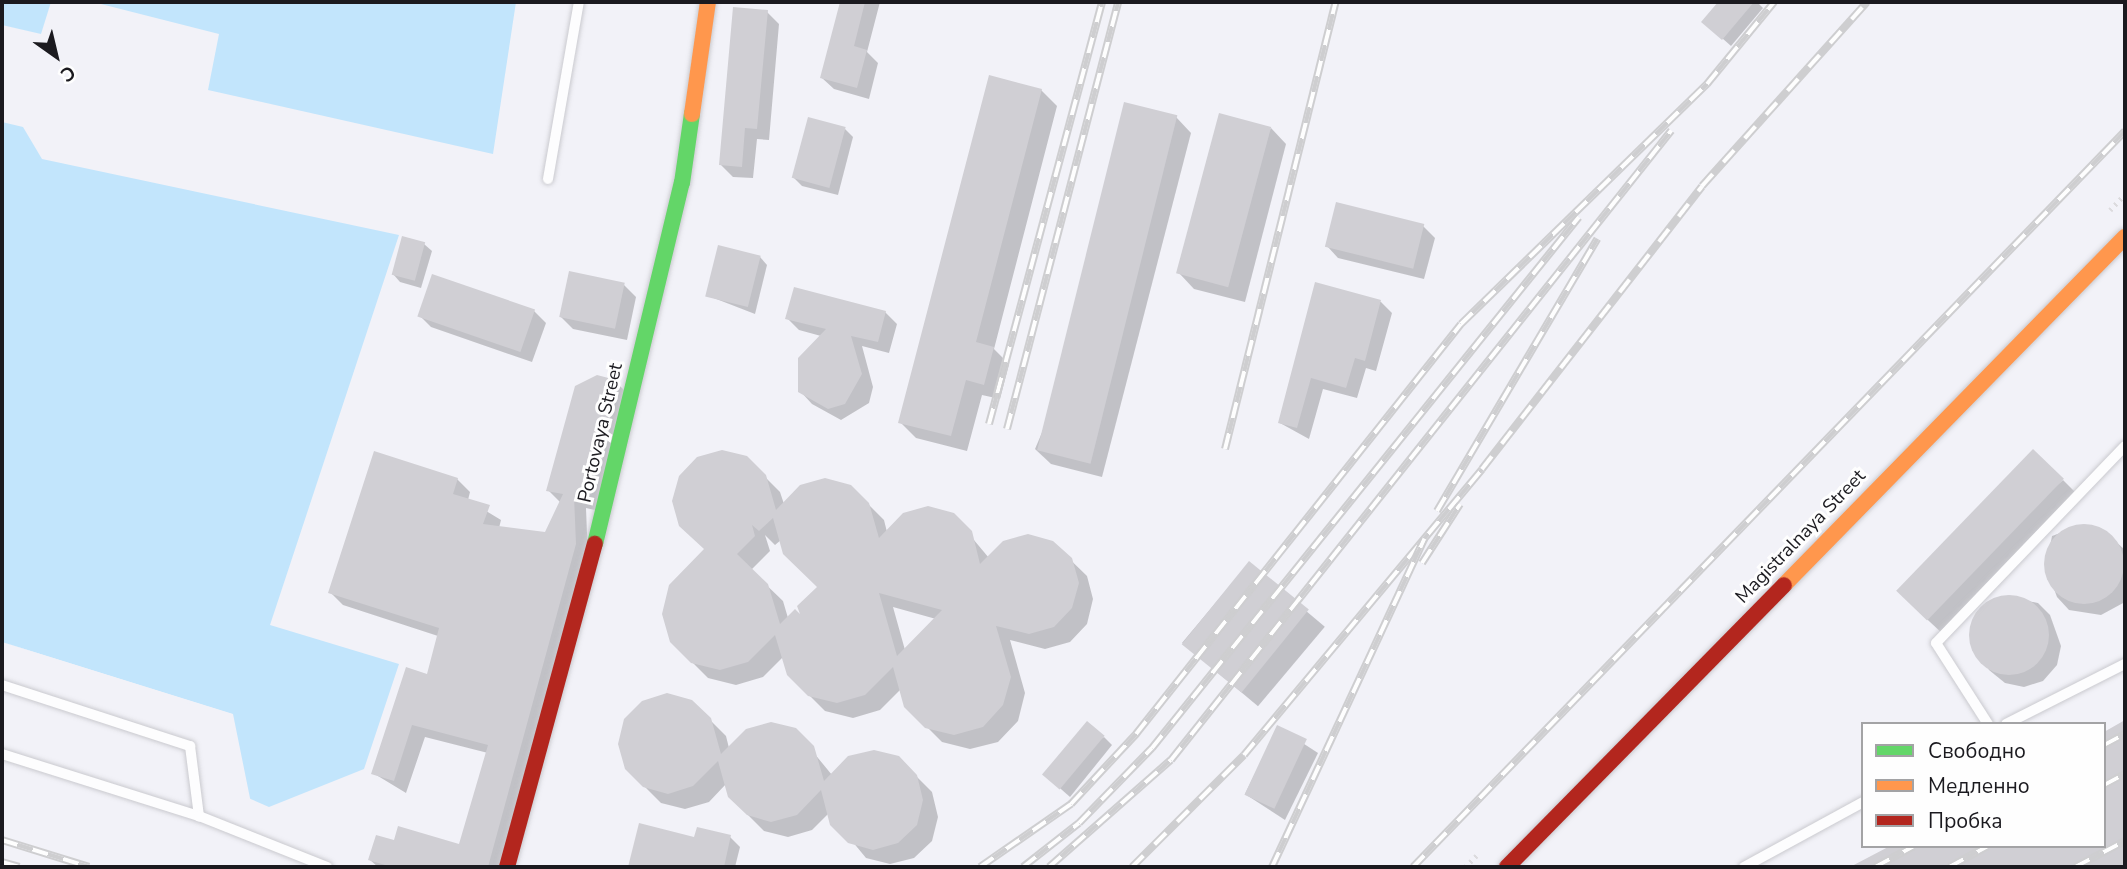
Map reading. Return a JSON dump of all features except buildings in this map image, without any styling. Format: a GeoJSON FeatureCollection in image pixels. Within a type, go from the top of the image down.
{"type":"FeatureCollection","features":[{"type":"Feature","properties":{"kind":"main road","name":"Portovaya Street"},"geometry":{"type":"LineString","coordinates":[[507,867],[588,575],[682,183],[708,2]]}},
{"type":"Feature","properties":{"kind":"main road","name":"Magistralnaya Street"},"geometry":{"type":"LineString","coordinates":[[1507,867],[2125,237]]}},
{"type":"Feature","properties":{"kind":"lane"},"geometry":{"type":"LineString","coordinates":[[548,179],[579,2]]}},
{"type":"Feature","properties":{"kind":"lane"},"geometry":{"type":"LineString","coordinates":[[1987,722],[1936,643],[2125,446]]}},
{"type":"Feature","properties":{"kind":"lane"},"geometry":{"type":"LineString","coordinates":[[2010,722],[2125,664]]}},
{"type":"Feature","properties":{"kind":"lane"},"geometry":{"type":"LineString","coordinates":[[2,685],[190,746],[199,816]]}},
{"type":"Feature","properties":{"kind":"lane"},"geometry":{"type":"LineString","coordinates":[[2,754],[199,816],[327,867]]}},
{"type":"Feature","properties":{"kind":"lane"},"geometry":{"type":"LineString","coordinates":[[1744,867],[1861,803]]}},
{"type":"Feature","properties":{"kind":"water"},"geometry":{"type":"Polygon","coordinates":[[[2,2],[51,2],[41,34],[2,25],[2,2]]]}},
{"type":"Feature","properties":{"kind":"water"},"geometry":{"type":"Polygon","coordinates":[[[93,2],[516,2],[493,154],[208,90],[219,34],[93,2]]]}},
{"type":"Feature","properties":{"kind":"water"},"geometry":{"type":"Polygon","coordinates":[[[2,122],[23,127],[42,159],[399,235],[270,625],[399,664],[364,769],[269,807],[246,797],[232,714],[2,642],[2,122]]]}},
{"type":"Feature","properties":{"kind":"pier"},"geometry":{"type":"Polygon","coordinates":[[[2,642],[233,714],[251,803],[243,798],[230,759],[229,717],[2,642]]]}},
{"type":"Feature","properties":{"kind":"railway"},"geometry":{"type":"LineString","coordinates":[[989,424],[1102,2]]}},
{"type":"Feature","properties":{"kind":"railway"},"geometry":{"type":"LineString","coordinates":[[1007,429],[1118,2]]}},
{"type":"Feature","properties":{"kind":"railway"},"geometry":{"type":"LineString","coordinates":[[1225,449],[1336,2]]}},
{"type":"Feature","properties":{"kind":"railway"},"geometry":{"type":"LineString","coordinates":[[980,867],[1071,804],[1136,734],[1461,324],[1707,84],[1774,2]]}},
{"type":"Feature","properties":{"kind":"railway"},"geometry":{"type":"LineString","coordinates":[[1132,867],[1244,755],[1482,469],[1702,186],[1867,2]]}},
{"type":"Feature","properties":{"kind":"railway"},"geometry":{"type":"LineString","coordinates":[[1049,867],[1171,760],[1671,131]]}},
{"type":"Feature","properties":{"kind":"railway"},"geometry":{"type":"LineString","coordinates":[[1413,867],[2125,131]]}},
{"type":"Feature","properties":{"kind":"railway"},"geometry":{"type":"LineString","coordinates":[[1023,867],[1079,823],[1152,748],[1579,217]]}},
{"type":"Feature","properties":{"kind":"railway"},"geometry":{"type":"LineString","coordinates":[[1437,511],[1597,239]]}},
{"type":"Feature","properties":{"kind":"railway"},"geometry":{"type":"LineString","coordinates":[[1422,563],[1460,504]]}},
{"type":"Feature","properties":{"kind":"railway"},"geometry":{"type":"LineString","coordinates":[[1272,867],[1424,539]]}},
{"type":"Feature","properties":{"kind":"railway"},"geometry":{"type":"LineString","coordinates":[[2106,744],[2125,734]]}},
{"type":"Feature","properties":{"kind":"railway"},"geometry":{"type":"LineString","coordinates":[[2106,784],[2125,774]]}},
{"type":"Feature","properties":{"kind":"railway"},"geometry":{"type":"LineString","coordinates":[[2,840],[89,867]]}},
{"type":"Feature","properties":{"kind":"railway"},"geometry":{"type":"LineString","coordinates":[[2075,867],[2125,841]]}},
{"type":"Feature","properties":{"kind":"railway"},"geometry":{"type":"LineString","coordinates":[[1875,867],[1910,848]]}},
{"type":"Feature","properties":{"kind":"railway"},"geometry":{"type":"LineString","coordinates":[[1949,867],[1984,848]]}},
{"type":"Feature","properties":{"kind":"railway"},"geometry":{"type":"LineString","coordinates":[[2,862],[19,867]]}},
{"type":"Feature","properties":{"kind":"traffic: fast"},"geometry":{"type":"LineString","coordinates":[[595,544],[682,183],[692,114]]}},
{"type":"Feature","properties":{"kind":"traffic: slow"},"geometry":{"type":"LineString","coordinates":[[692,114],[708,2]]}},
{"type":"Feature","properties":{"kind":"traffic: slow"},"geometry":{"type":"LineString","coordinates":[[1784,585],[2125,237]]}},
{"type":"Feature","properties":{"kind":"traffic: jam"},"geometry":{"type":"LineString","coordinates":[[507,867],[595,544]]}},
{"type":"Feature","properties":{"kind":"traffic: jam"},"geometry":{"type":"LineString","coordinates":[[1507,867],[1784,585]]}}]}
